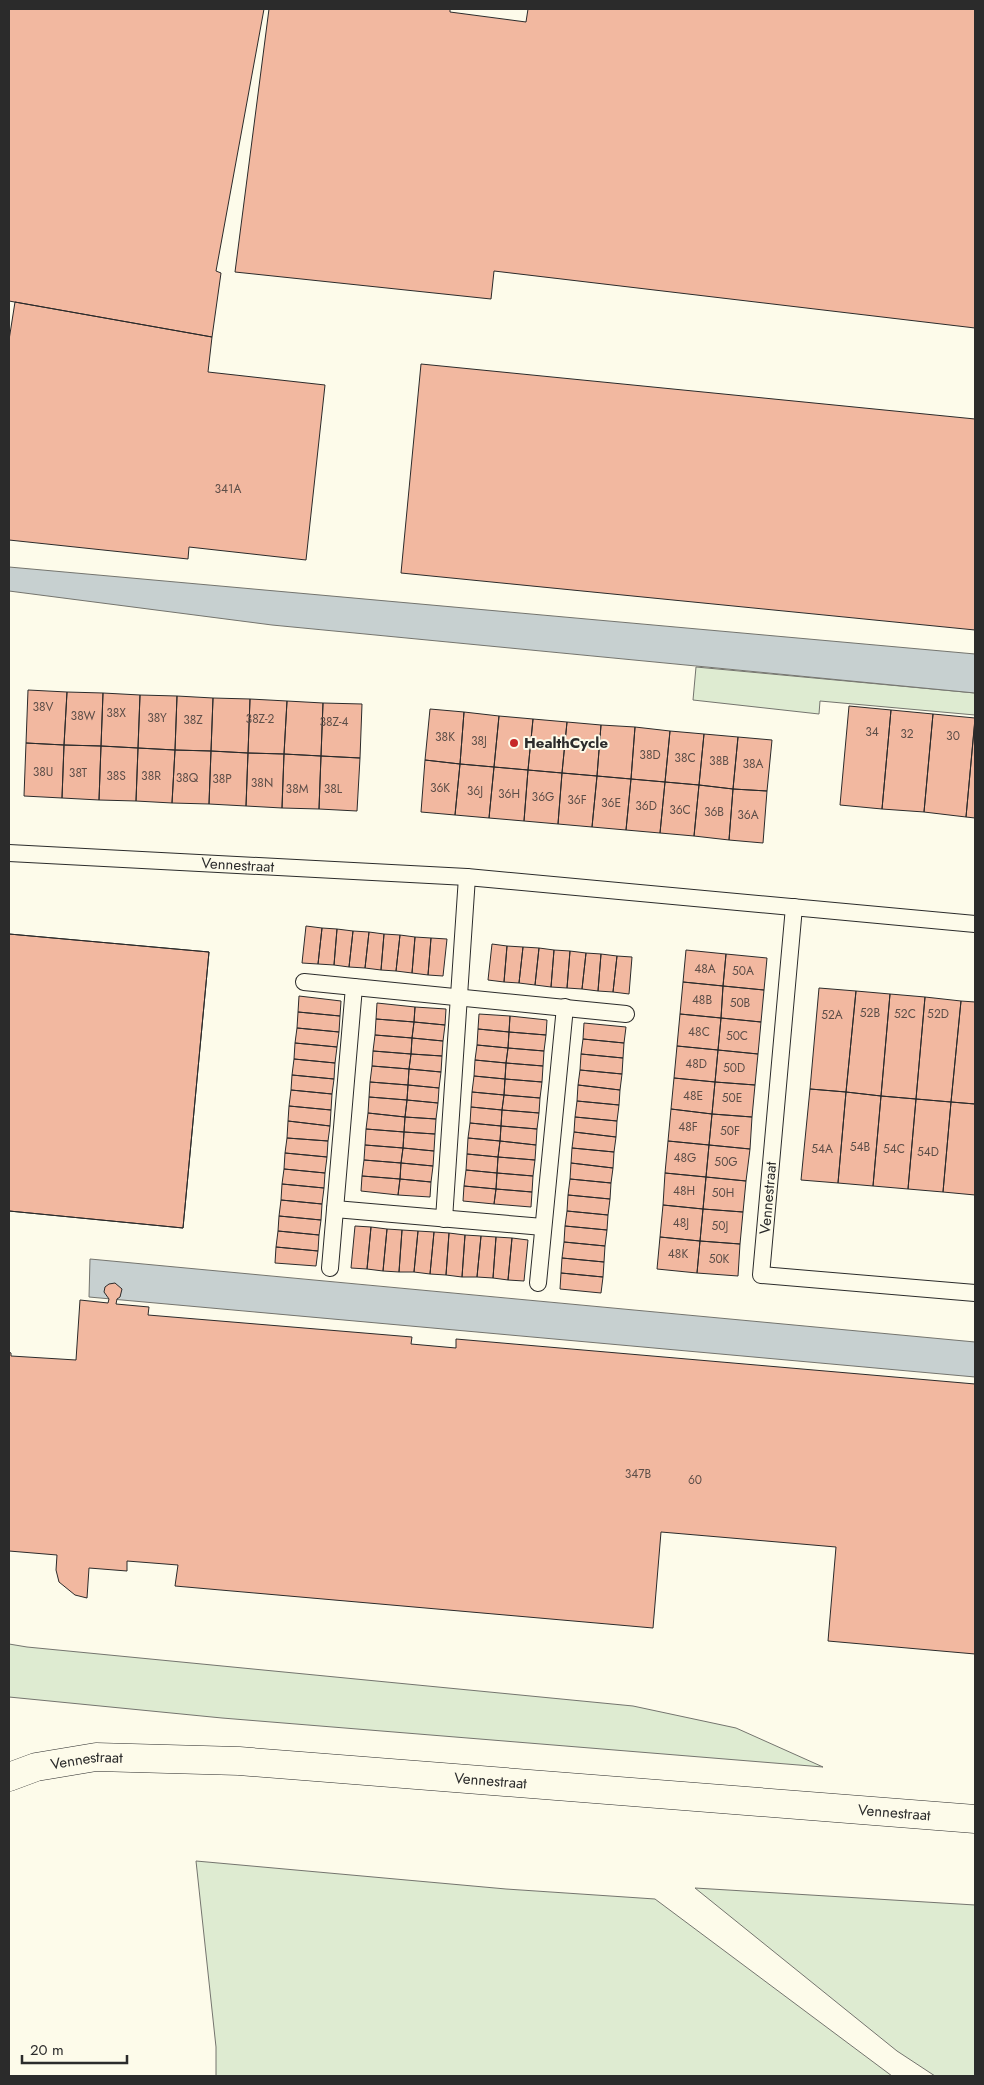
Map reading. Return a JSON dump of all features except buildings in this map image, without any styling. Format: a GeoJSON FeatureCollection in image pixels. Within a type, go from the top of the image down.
{"type":"FeatureCollection","features":[{"type":"Feature","properties":{"kind":"street","name":"Vennestraat"},"geometry":{"type":"LineString","coordinates":[[9,1777],[36,1767],[96,1756],[239,1761],[975,1819]]}},
{"type":"Feature","properties":{"kind":"lane","name":"Vennestraat"},"geometry":{"type":"LineString","coordinates":[[9,853],[467,877],[975,924]]}},
{"type":"Feature","properties":{"kind":"lane"},"geometry":{"type":"LineString","coordinates":[[444,1219],[467,877]]}},
{"type":"Feature","properties":{"kind":"lane","name":"Vennestraat"},"geometry":{"type":"LineString","coordinates":[[794,907],[761,1275],[975,1294]]}},
{"type":"Feature","properties":{"kind":"lane"},"geometry":{"type":"LineString","coordinates":[[304,982],[626,1014]]}},
{"type":"Feature","properties":{"kind":"lane"},"geometry":{"type":"LineString","coordinates":[[330,1268],[354,987]]}},
{"type":"Feature","properties":{"kind":"lane"},"geometry":{"type":"LineString","coordinates":[[538,1283],[565,1007]]}},
{"type":"Feature","properties":{"kind":"lane"},"geometry":{"type":"LineString","coordinates":[[335,1208],[543,1227]]}},
{"type":"Feature","properties":{"kind":"green space"},"geometry":{"type":"Polygon","coordinates":[[[696,667],[975,693],[975,715],[820,701],[819,714],[693,700],[696,667]]]}},
{"type":"Feature","properties":{"kind":"green space"},"geometry":{"type":"Polygon","coordinates":[[[9,1644],[633,1706],[736,1728],[823,1767],[222,1718],[9,1697],[9,1644]]]}},
{"type":"Feature","properties":{"kind":"green space"},"geometry":{"type":"Polygon","coordinates":[[[196,1861],[506,1889],[655,1899],[892,2076],[216,2076],[216,2047],[196,1861]]]}},
{"type":"Feature","properties":{"kind":"green space"},"geometry":{"type":"Polygon","coordinates":[[[695,1888],[975,1905],[975,2076],[935,2076],[897,2051],[695,1888]]]}},
{"type":"Feature","properties":{"kind":"shaded area"},"geometry":{"type":"Polygon","coordinates":[[[9,567],[975,654],[975,693],[272,625],[9,591],[9,567]]]}},
{"type":"Feature","properties":{"kind":"shaded area"},"geometry":{"type":"Polygon","coordinates":[[[90,1259],[975,1342],[975,1377],[89,1297],[90,1259]]]}},
{"type":"Feature","properties":{"kind":"place","name":"HealthCycle"},"geometry":{"type":"Point","coordinates":[514,743]}}]}
